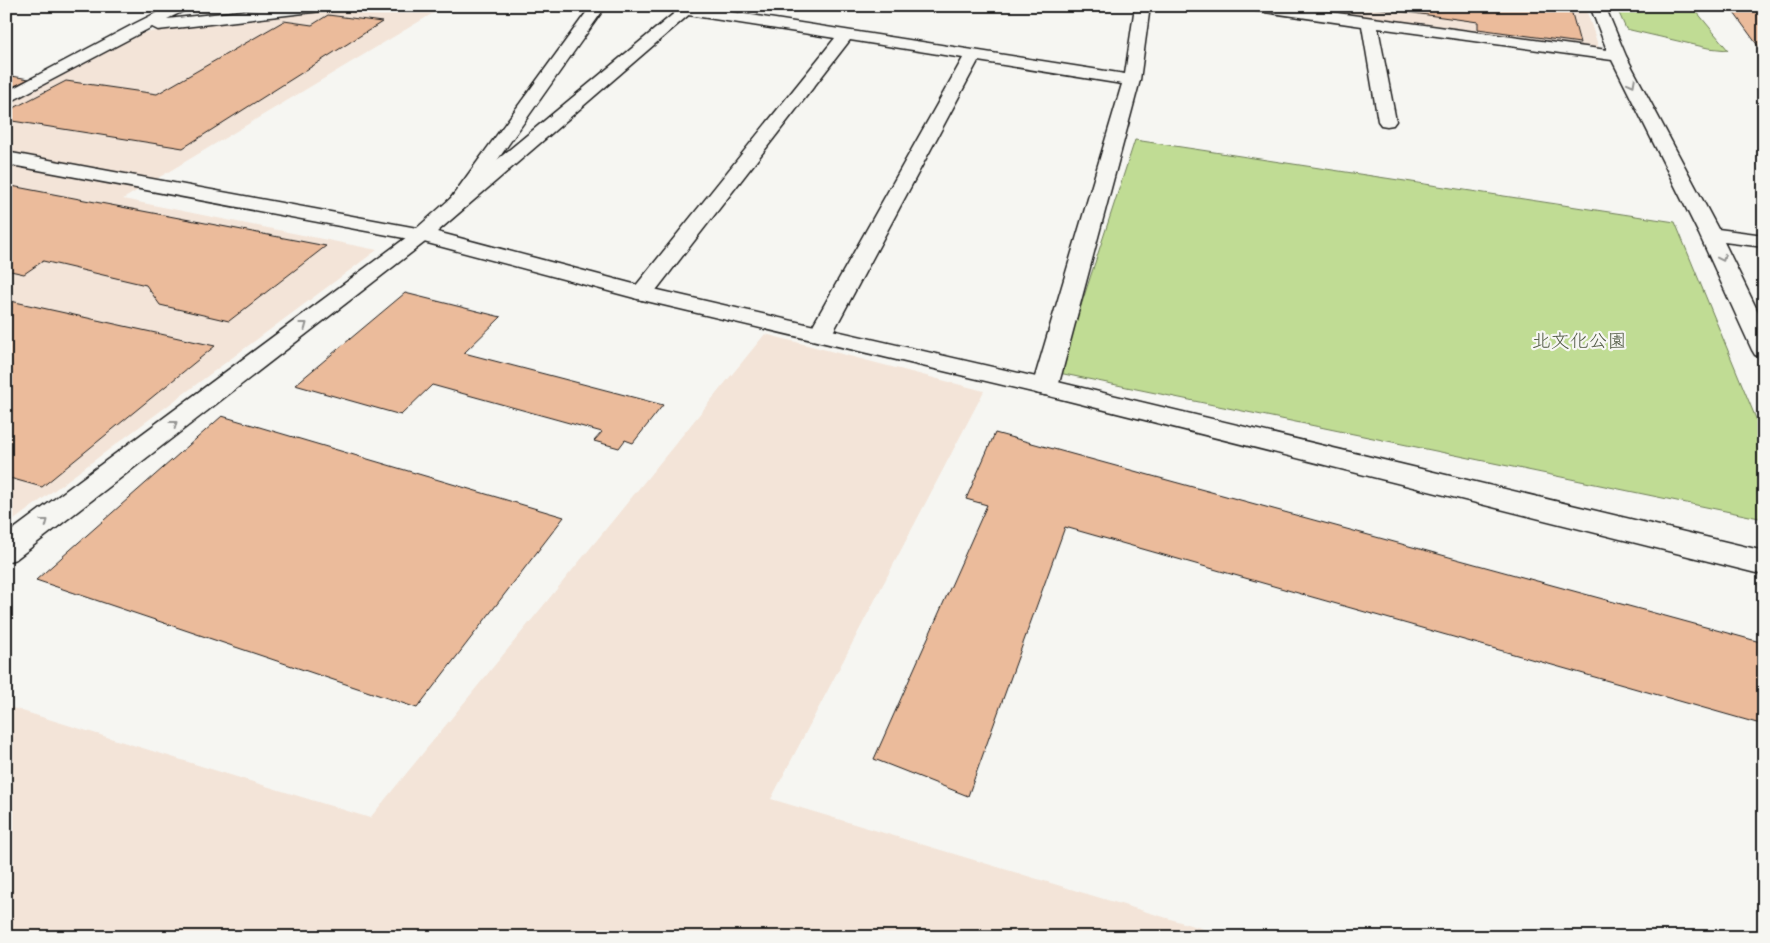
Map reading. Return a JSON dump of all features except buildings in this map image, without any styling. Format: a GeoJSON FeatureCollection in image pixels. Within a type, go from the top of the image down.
{"type":"FeatureCollection","features":[{"type":"Feature","properties":{"kind":"street"},"geometry":{"type":"LineString","coordinates":[[140,27],[151,13],[183,6]]}},
{"type":"Feature","properties":{"kind":"street"},"geometry":{"type":"LineString","coordinates":[[6,99],[140,27],[330,6]]}},
{"type":"Feature","properties":{"kind":"street"},"geometry":{"type":"LineString","coordinates":[[458,202],[599,6]]}},
{"type":"Feature","properties":{"kind":"street"},"geometry":{"type":"LineString","coordinates":[[1045,387],[1132,80],[1143,6]]}},
{"type":"Feature","properties":{"kind":"street"},"geometry":{"type":"LineString","coordinates":[[1251,6],[1618,56]]}},
{"type":"Feature","properties":{"kind":"street"},"geometry":{"type":"LineString","coordinates":[[1597,6],[1618,56],[1710,234],[1764,350]]}},
{"type":"Feature","properties":{"kind":"street"},"geometry":{"type":"LineString","coordinates":[[6,552],[422,235],[458,202],[690,8],[846,35],[1132,80]]}},
{"type":"Feature","properties":{"kind":"street"},"geometry":{"type":"LineString","coordinates":[[1370,22],[1387,121]]}},
{"type":"Feature","properties":{"kind":"street"},"geometry":{"type":"LineString","coordinates":[[642,293],[846,35]]}},
{"type":"Feature","properties":{"kind":"street"},"geometry":{"type":"LineString","coordinates":[[820,334],[973,55]]}},
{"type":"Feature","properties":{"kind":"street"},"geometry":{"type":"LineString","coordinates":[[6,158],[422,235],[642,293],[1045,387],[1764,563]]}},
{"type":"Feature","properties":{"kind":"street"},"geometry":{"type":"LineString","coordinates":[[1710,234],[1764,241]]}},
{"type":"Feature","properties":{"kind":"shaded area"},"geometry":{"type":"Polygon","coordinates":[[[365,6],[445,6],[123,199],[377,250],[6,526],[6,99],[132,34],[365,6]]]}},
{"type":"Feature","properties":{"kind":"shaded area"},"geometry":{"type":"Polygon","coordinates":[[[1276,6],[1585,6],[1599,48],[1276,6]]]}},
{"type":"Feature","properties":{"kind":"shaded area"},"geometry":{"type":"Polygon","coordinates":[[[765,334],[984,391],[771,799],[1230,937],[6,937],[6,706],[370,818],[765,334]]]}},
{"type":"Feature","properties":{"kind":"green space"},"geometry":{"type":"Polygon","coordinates":[[[1616,6],[1692,6],[1728,50],[1708,48],[1626,29],[1616,6]]]}},
{"type":"Feature","properties":{"kind":"green space","name":"北文化公園"},"geometry":{"type":"Polygon","coordinates":[[[1135,140],[1675,222],[1764,438],[1764,519],[1059,373],[1135,140]]]}}]}
